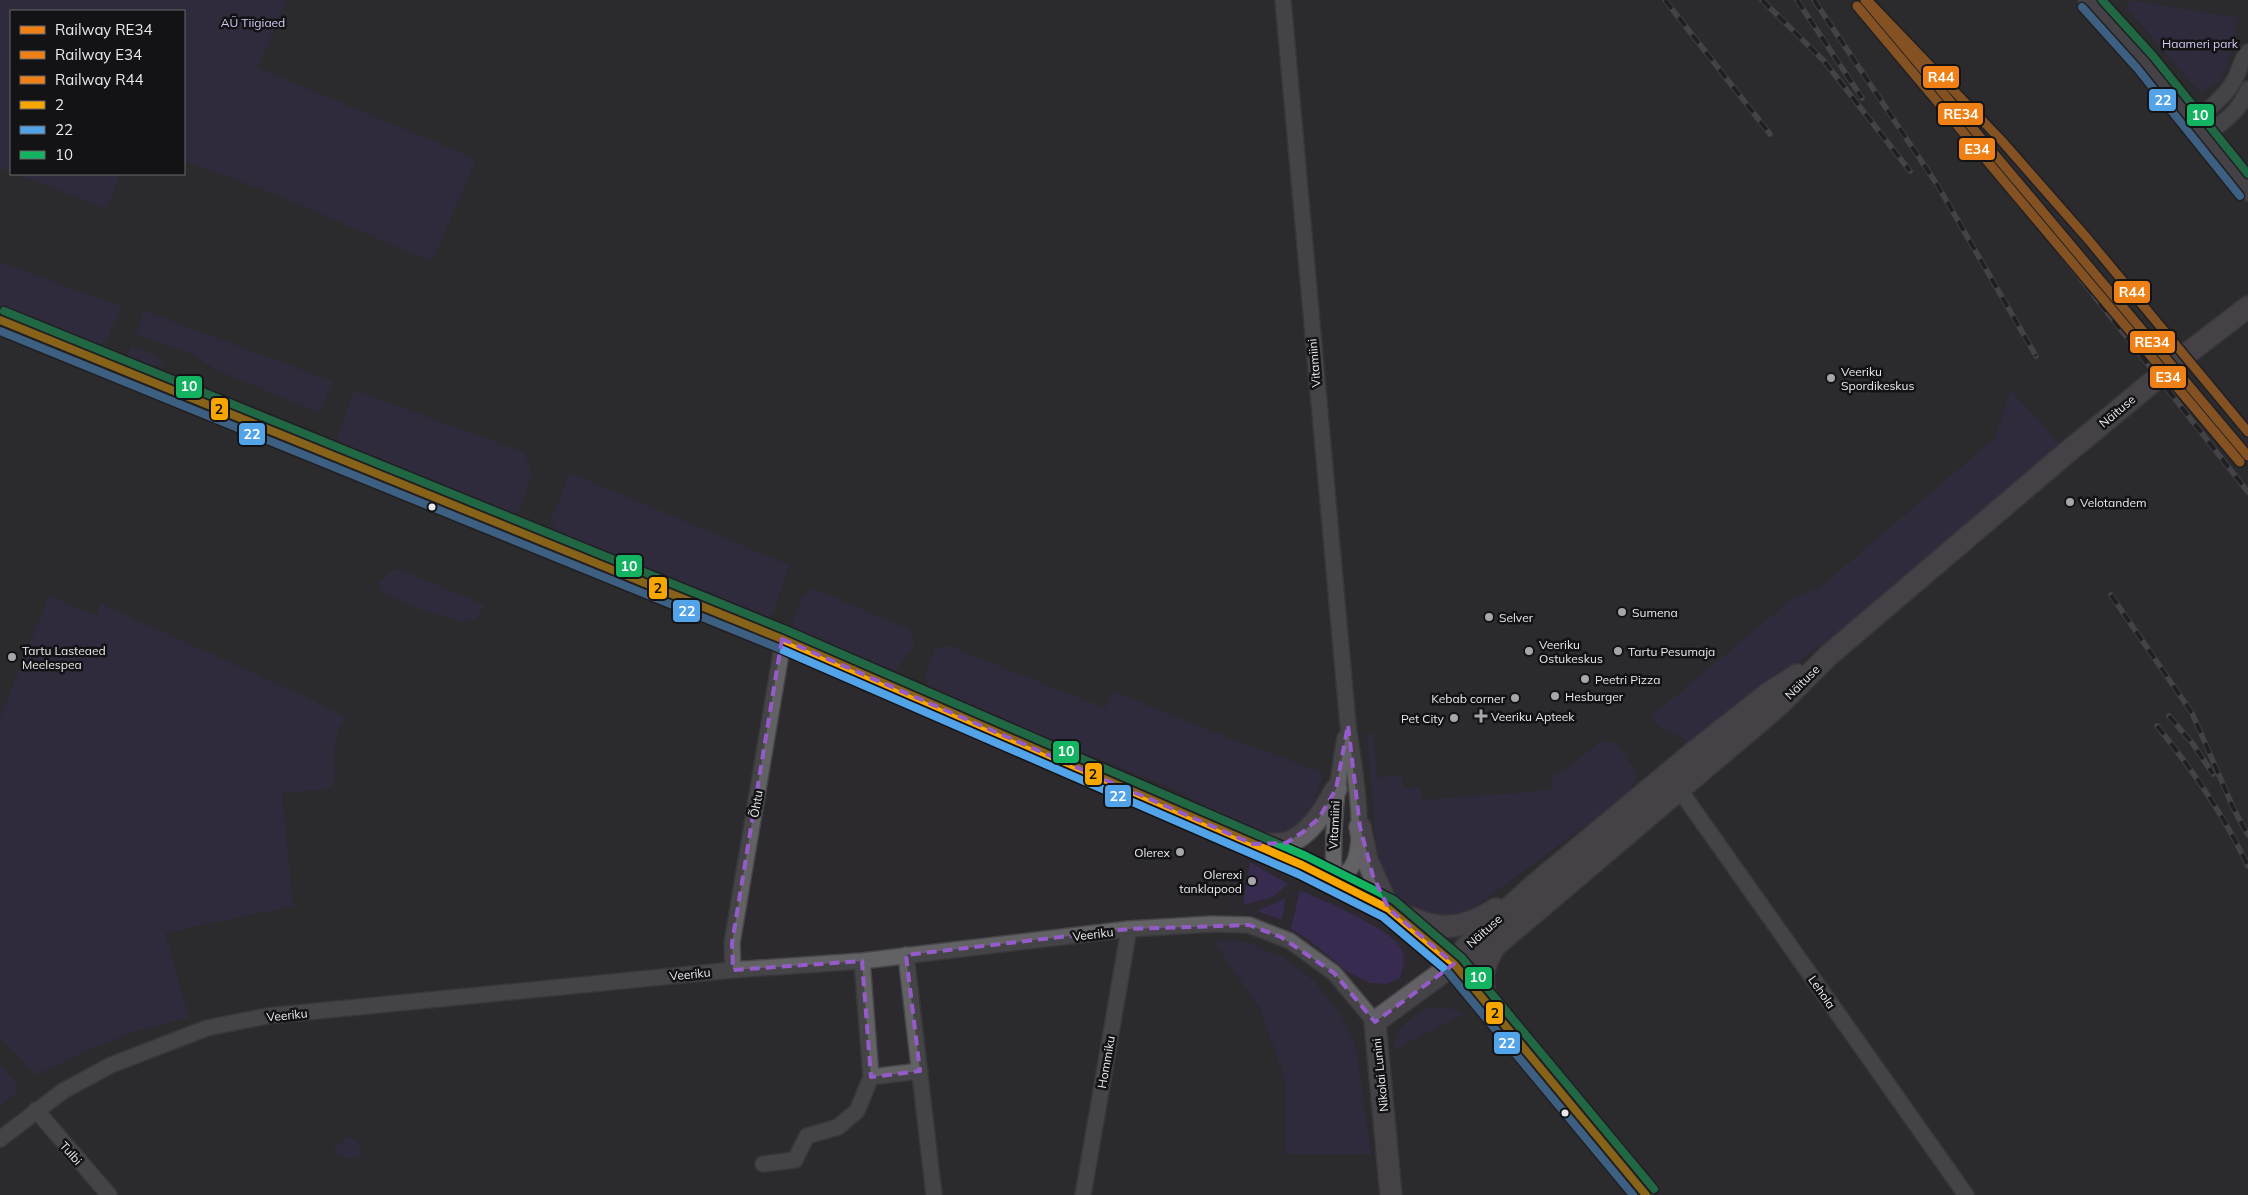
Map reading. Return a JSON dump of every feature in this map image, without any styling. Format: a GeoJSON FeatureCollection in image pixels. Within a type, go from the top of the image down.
{"type":"FeatureCollection","features":[{"type":"Feature","properties":{"kind":"street","name":"Vitamiini"},"geometry":{"type":"LineString","coordinates":[[1283,0],[1348,725],[1360,827],[1356,855],[1350,869],[1334,880]]}},
{"type":"Feature","properties":{"kind":"street"},"geometry":{"type":"LineString","coordinates":[[2089,0],[2199,127],[2248,190]]}},
{"type":"Feature","properties":{"kind":"street"},"geometry":{"type":"LineString","coordinates":[[2199,127],[2204,114],[2234,81],[2242,58],[2248,52]]}},
{"type":"Feature","properties":{"kind":"street"},"geometry":{"type":"LineString","coordinates":[[2199,127],[2234,114],[2243,102],[2248,89]]}},
{"type":"Feature","properties":{"kind":"street","name":"Näituse"},"geometry":{"type":"LineString","coordinates":[[1454,964],[1481,954],[1495,946],[1779,705],[1829,655],[2073,447],[2184,356],[2248,307]]}},
{"type":"Feature","properties":{"kind":"street"},"geometry":{"type":"LineString","coordinates":[[0,320],[782,639],[1334,880],[1389,909],[1423,924],[1446,928],[1476,922],[1533,886]]}},
{"type":"Feature","properties":{"kind":"street","name":"Õhtu"},"geometry":{"type":"LineString","coordinates":[[733,970],[732,943],[782,639]]}},
{"type":"Feature","properties":{"kind":"street","name":"Näituse"},"geometry":{"type":"LineString","coordinates":[[1454,964],[1466,947],[1533,886],[1659,780],[1769,692],[1829,655]]}},
{"type":"Feature","properties":{"kind":"street","name":"Vitamiini"},"geometry":{"type":"LineString","coordinates":[[1334,880],[1332,845],[1336,788],[1348,725]]}},
{"type":"Feature","properties":{"kind":"street"},"geometry":{"type":"LineString","coordinates":[[1676,767],[1679,789]]}},
{"type":"Feature","properties":{"kind":"street"},"geometry":{"type":"LineString","coordinates":[[1659,780],[1679,789]]}},
{"type":"Feature","properties":{"kind":"street"},"geometry":{"type":"LineString","coordinates":[[1253,844],[1286,843],[1303,832],[1318,818],[1336,788]]}},
{"type":"Feature","properties":{"kind":"street","name":"Lehola"},"geometry":{"type":"LineString","coordinates":[[1679,789],[1966,1195]]}},
{"type":"Feature","properties":{"kind":"street"},"geometry":{"type":"LineString","coordinates":[[1360,827],[1367,860],[1389,909],[1454,964],[1646,1195]]}},
{"type":"Feature","properties":{"kind":"street","name":"Veeriku"},"geometry":{"type":"LineString","coordinates":[[0,1139],[63,1091],[111,1066],[207,1028],[267,1016],[733,970],[906,956],[1129,929],[1213,924],[1249,925],[1281,937],[1290,941],[1334,973],[1375,1022]]}},
{"type":"Feature","properties":{"kind":"street","name":"Hommiku"},"geometry":{"type":"LineString","coordinates":[[1083,1195],[1129,929]]}},
{"type":"Feature","properties":{"kind":"street"},"geometry":{"type":"LineString","coordinates":[[1486,1003],[1482,984],[1484,965],[1495,946]]}},
{"type":"Feature","properties":{"kind":"street"},"geometry":{"type":"LineString","coordinates":[[906,956],[934,1195]]}},
{"type":"Feature","properties":{"kind":"street"},"geometry":{"type":"LineString","coordinates":[[763,1164],[795,1160],[807,1136],[838,1128],[857,1111],[871,1077],[862,960]]}},
{"type":"Feature","properties":{"kind":"street","name":"Nikolai Lunini"},"geometry":{"type":"LineString","coordinates":[[1392,1195],[1375,1022],[1454,964]]}},
{"type":"Feature","properties":{"kind":"street"},"geometry":{"type":"LineString","coordinates":[[871,1077],[920,1071]]}},
{"type":"Feature","properties":{"kind":"street","name":"Tulbi"},"geometry":{"type":"LineString","coordinates":[[36,1110],[109,1195]]}},
{"type":"Feature","properties":{"kind":"highlighted area"},"geometry":{"type":"Polygon","coordinates":[[[782,639],[1253,844],[1286,843],[1303,832],[1319,818],[1336,789],[1348,725],[1360,827],[1373,876],[1389,909],[1454,964],[1375,1022],[1334,973],[1281,937],[1249,925],[1129,929],[906,955],[920,1071],[871,1077],[862,961],[733,970],[732,943],[782,639]]]}},
{"type":"Feature","properties":{"kind":"green space","name":"AÜ Tiigiaed"},"geometry":{"type":"Polygon","coordinates":[[[0,0],[286,0],[258,68],[476,159],[432,262],[273,193],[185,161],[185,10],[10,10],[10,172],[0,168],[0,0]]]}},
{"type":"Feature","properties":{"kind":"green space","name":"Haameri park"},"geometry":{"type":"Polygon","coordinates":[[[2130,0],[2238,18],[2227,67],[2219,82],[2200,92],[2126,7],[2130,0]]]}},
{"type":"Feature","properties":{"kind":"green space"},"geometry":{"type":"Polygon","coordinates":[[[19,175],[120,175],[107,208],[19,175]]]}},
{"type":"Feature","properties":{"kind":"green space"},"geometry":{"type":"Polygon","coordinates":[[[0,262],[122,307],[105,342],[96,347],[0,307],[0,262]]]}},
{"type":"Feature","properties":{"kind":"green space"},"geometry":{"type":"Polygon","coordinates":[[[144,311],[332,381],[320,413],[216,370],[196,356],[136,334],[144,311]]]}},
{"type":"Feature","properties":{"kind":"green space"},"geometry":{"type":"Polygon","coordinates":[[[131,346],[155,355],[165,366],[135,363],[128,355],[131,346]]]}},
{"type":"Feature","properties":{"kind":"green space"},"geometry":{"type":"Polygon","coordinates":[[[354,390],[525,453],[532,475],[520,509],[511,515],[343,450],[338,436],[354,390]]]}},
{"type":"Feature","properties":{"kind":"green space"},"geometry":{"type":"Polygon","coordinates":[[[2011,390],[2060,445],[1851,622],[1692,743],[1662,728],[1651,717],[1792,599],[1821,587],[1995,438],[2011,390]]]}},
{"type":"Feature","properties":{"kind":"green space"},"geometry":{"type":"Polygon","coordinates":[[[570,473],[789,565],[773,614],[763,618],[557,534],[551,520],[570,473]]]}},
{"type":"Feature","properties":{"kind":"green space"},"geometry":{"type":"Polygon","coordinates":[[[393,570],[401,570],[484,605],[476,619],[462,622],[424,611],[384,593],[380,589],[379,583],[393,570]]]}},
{"type":"Feature","properties":{"kind":"green space"},"geometry":{"type":"Polygon","coordinates":[[[814,589],[910,630],[914,646],[894,672],[795,632],[793,622],[802,596],[814,589]]]}},
{"type":"Feature","properties":{"kind":"green space"},"geometry":{"type":"Polygon","coordinates":[[[49,596],[97,616],[101,604],[304,696],[346,718],[341,724],[336,739],[335,782],[327,789],[282,793],[293,906],[165,933],[189,1018],[129,1034],[36,1075],[0,1037],[0,718],[49,596]]]}},
{"type":"Feature","properties":{"kind":"green space"},"geometry":{"type":"Polygon","coordinates":[[[949,646],[1105,708],[1113,691],[1205,729],[1319,771],[1322,780],[1309,812],[1286,834],[1262,836],[1232,822],[1177,790],[1069,748],[929,686],[925,674],[936,649],[949,646]]]}},
{"type":"Feature","properties":{"kind":"green space"},"geometry":{"type":"Polygon","coordinates":[[[1373,733],[1377,777],[1401,776],[1403,788],[1420,787],[1422,800],[1551,790],[1553,775],[1567,769],[1602,740],[1617,744],[1637,774],[1629,794],[1463,915],[1445,918],[1419,912],[1394,894],[1378,865],[1367,734],[1373,733]]]}},
{"type":"Feature","properties":{"kind":"green space"},"geometry":{"type":"Polygon","coordinates":[[[1250,862],[1288,884],[1273,897],[1243,905],[1250,862]]]}},
{"type":"Feature","properties":{"kind":"green space"},"geometry":{"type":"Polygon","coordinates":[[[1300,890],[1355,915],[1394,940],[1401,948],[1403,956],[1404,963],[1400,978],[1386,984],[1370,983],[1348,972],[1309,940],[1291,929],[1300,890]]]}},
{"type":"Feature","properties":{"kind":"green space"},"geometry":{"type":"Polygon","coordinates":[[[1286,898],[1282,920],[1257,911],[1286,898]]]}},
{"type":"Feature","properties":{"kind":"green space"},"geometry":{"type":"Polygon","coordinates":[[[1231,939],[1254,945],[1282,957],[1314,981],[1340,1014],[1356,1047],[1371,1154],[1285,1154],[1286,1081],[1259,1006],[1213,941],[1231,939]]]}},
{"type":"Feature","properties":{"kind":"green space"},"geometry":{"type":"Polygon","coordinates":[[[1429,1008],[1449,1008],[1465,1013],[1393,1051],[1396,1036],[1404,1024],[1429,1008]]]}},
{"type":"Feature","properties":{"kind":"green space"},"geometry":{"type":"Polygon","coordinates":[[[0,1064],[16,1083],[17,1092],[0,1107],[0,1064]]]}},
{"type":"Feature","properties":{"kind":"green space"},"geometry":{"type":"Polygon","coordinates":[[[349,1137],[354,1139],[363,1152],[357,1158],[340,1157],[333,1150],[349,1137]]]}},
{"type":"Feature","properties":{"kind":"railway"},"geometry":{"type":"LineString","coordinates":[[1665,0],[1770,134]]}},
{"type":"Feature","properties":{"kind":"railway"},"geometry":{"type":"LineString","coordinates":[[1762,0],[1824,61],[1910,171]]}},
{"type":"Feature","properties":{"kind":"railway"},"geometry":{"type":"LineString","coordinates":[[1797,0],[1862,98]]}},
{"type":"Feature","properties":{"kind":"railway"},"geometry":{"type":"LineString","coordinates":[[1814,0],[1938,186],[2036,356]]}},
{"type":"Feature","properties":{"kind":"railway"},"geometry":{"type":"LineString","coordinates":[[1942,91],[2052,242],[2248,492]]}},
{"type":"Feature","properties":{"kind":"railway"},"geometry":{"type":"LineString","coordinates":[[2111,595],[2192,713],[2233,807]]}},
{"type":"Feature","properties":{"kind":"railway"},"geometry":{"type":"LineString","coordinates":[[2169,716],[2193,744],[2213,774]]}},
{"type":"Feature","properties":{"kind":"railway"},"geometry":{"type":"LineString","coordinates":[[2157,726],[2207,793],[2229,829],[2248,866]]}},
{"type":"Feature","properties":{"kind":"railway"},"geometry":{"type":"LineString","coordinates":[[2230,802],[2248,835]]}},
{"type":"Feature","properties":{"kind":"rail line","name":"RE34"},"geometry":{"type":"LineString","coordinates":[[1865,0],[2248,456]]}},
{"type":"Feature","properties":{"kind":"rail line","name":"R44"},"geometry":{"type":"LineString","coordinates":[[1867,0],[2001,140],[2087,238],[2248,432]]}},
{"type":"Feature","properties":{"kind":"rail line","name":"E34"},"geometry":{"type":"LineString","coordinates":[[1857,6],[2240,462]]}},
{"type":"Feature","properties":{"kind":"transit line","name":"10"},"geometry":{"type":"LineString","coordinates":[[2102,0],[2153,56],[2248,174]]}},
{"type":"Feature","properties":{"kind":"transit line","name":"22"},"geometry":{"type":"LineString","coordinates":[[2082,7],[2137,68],[2240,196]]}},
{"type":"Feature","properties":{"kind":"transit line","name":"10"},"geometry":{"type":"LineString","coordinates":[[4,311],[786,630],[1306,856],[1394,900],[1462,958],[1654,1189]]}},
{"type":"Feature","properties":{"kind":"transit line","name":"2"},"geometry":{"type":"LineString","coordinates":[[0,320],[782,639],[1302,865],[1389,909],[1454,964],[1646,1195]]}},
{"type":"Feature","properties":{"kind":"transit line","name":"22"},"geometry":{"type":"LineString","coordinates":[[0,331],[778,648],[1298,874],[1383,917],[1447,971],[1633,1195]]}},
{"type":"Feature","properties":{"kind":"place","name":"Veeriku Spordikeskus"},"geometry":{"type":"Point","coordinates":[1831,378]}},
{"type":"Feature","properties":{"kind":"place","name":"Velotandem"},"geometry":{"type":"Point","coordinates":[2070,502]}},
{"type":"Feature","properties":{"kind":"place","name":"Sumena"},"geometry":{"type":"Point","coordinates":[1622,612]}},
{"type":"Feature","properties":{"kind":"place","name":"Selver"},"geometry":{"type":"Point","coordinates":[1489,617]}},
{"type":"Feature","properties":{"kind":"place","name":"Veeriku Ostukeskus"},"geometry":{"type":"Point","coordinates":[1529,651]}},
{"type":"Feature","properties":{"kind":"place","name":"Tartu Pesumaja"},"geometry":{"type":"Point","coordinates":[1618,651]}},
{"type":"Feature","properties":{"kind":"place","name":"Tartu Lasteaed Meelespea"},"geometry":{"type":"Point","coordinates":[12,657]}},
{"type":"Feature","properties":{"kind":"place","name":"Peetri Pizza"},"geometry":{"type":"Point","coordinates":[1585,679]}},
{"type":"Feature","properties":{"kind":"place","name":"Hesburger"},"geometry":{"type":"Point","coordinates":[1555,696]}},
{"type":"Feature","properties":{"kind":"place","name":"Kebab corner"},"geometry":{"type":"Point","coordinates":[1515,698]}},
{"type":"Feature","properties":{"kind":"place","name":"Veeriku Apteek"},"geometry":{"type":"Point","coordinates":[1481,716]}},
{"type":"Feature","properties":{"kind":"place","name":"Pet City"},"geometry":{"type":"Point","coordinates":[1454,718]}},
{"type":"Feature","properties":{"kind":"place","name":"Olerex"},"geometry":{"type":"Point","coordinates":[1180,852]}},
{"type":"Feature","properties":{"kind":"place","name":"Olerexi tanklapood"},"geometry":{"type":"Point","coordinates":[1252,881]}}]}
